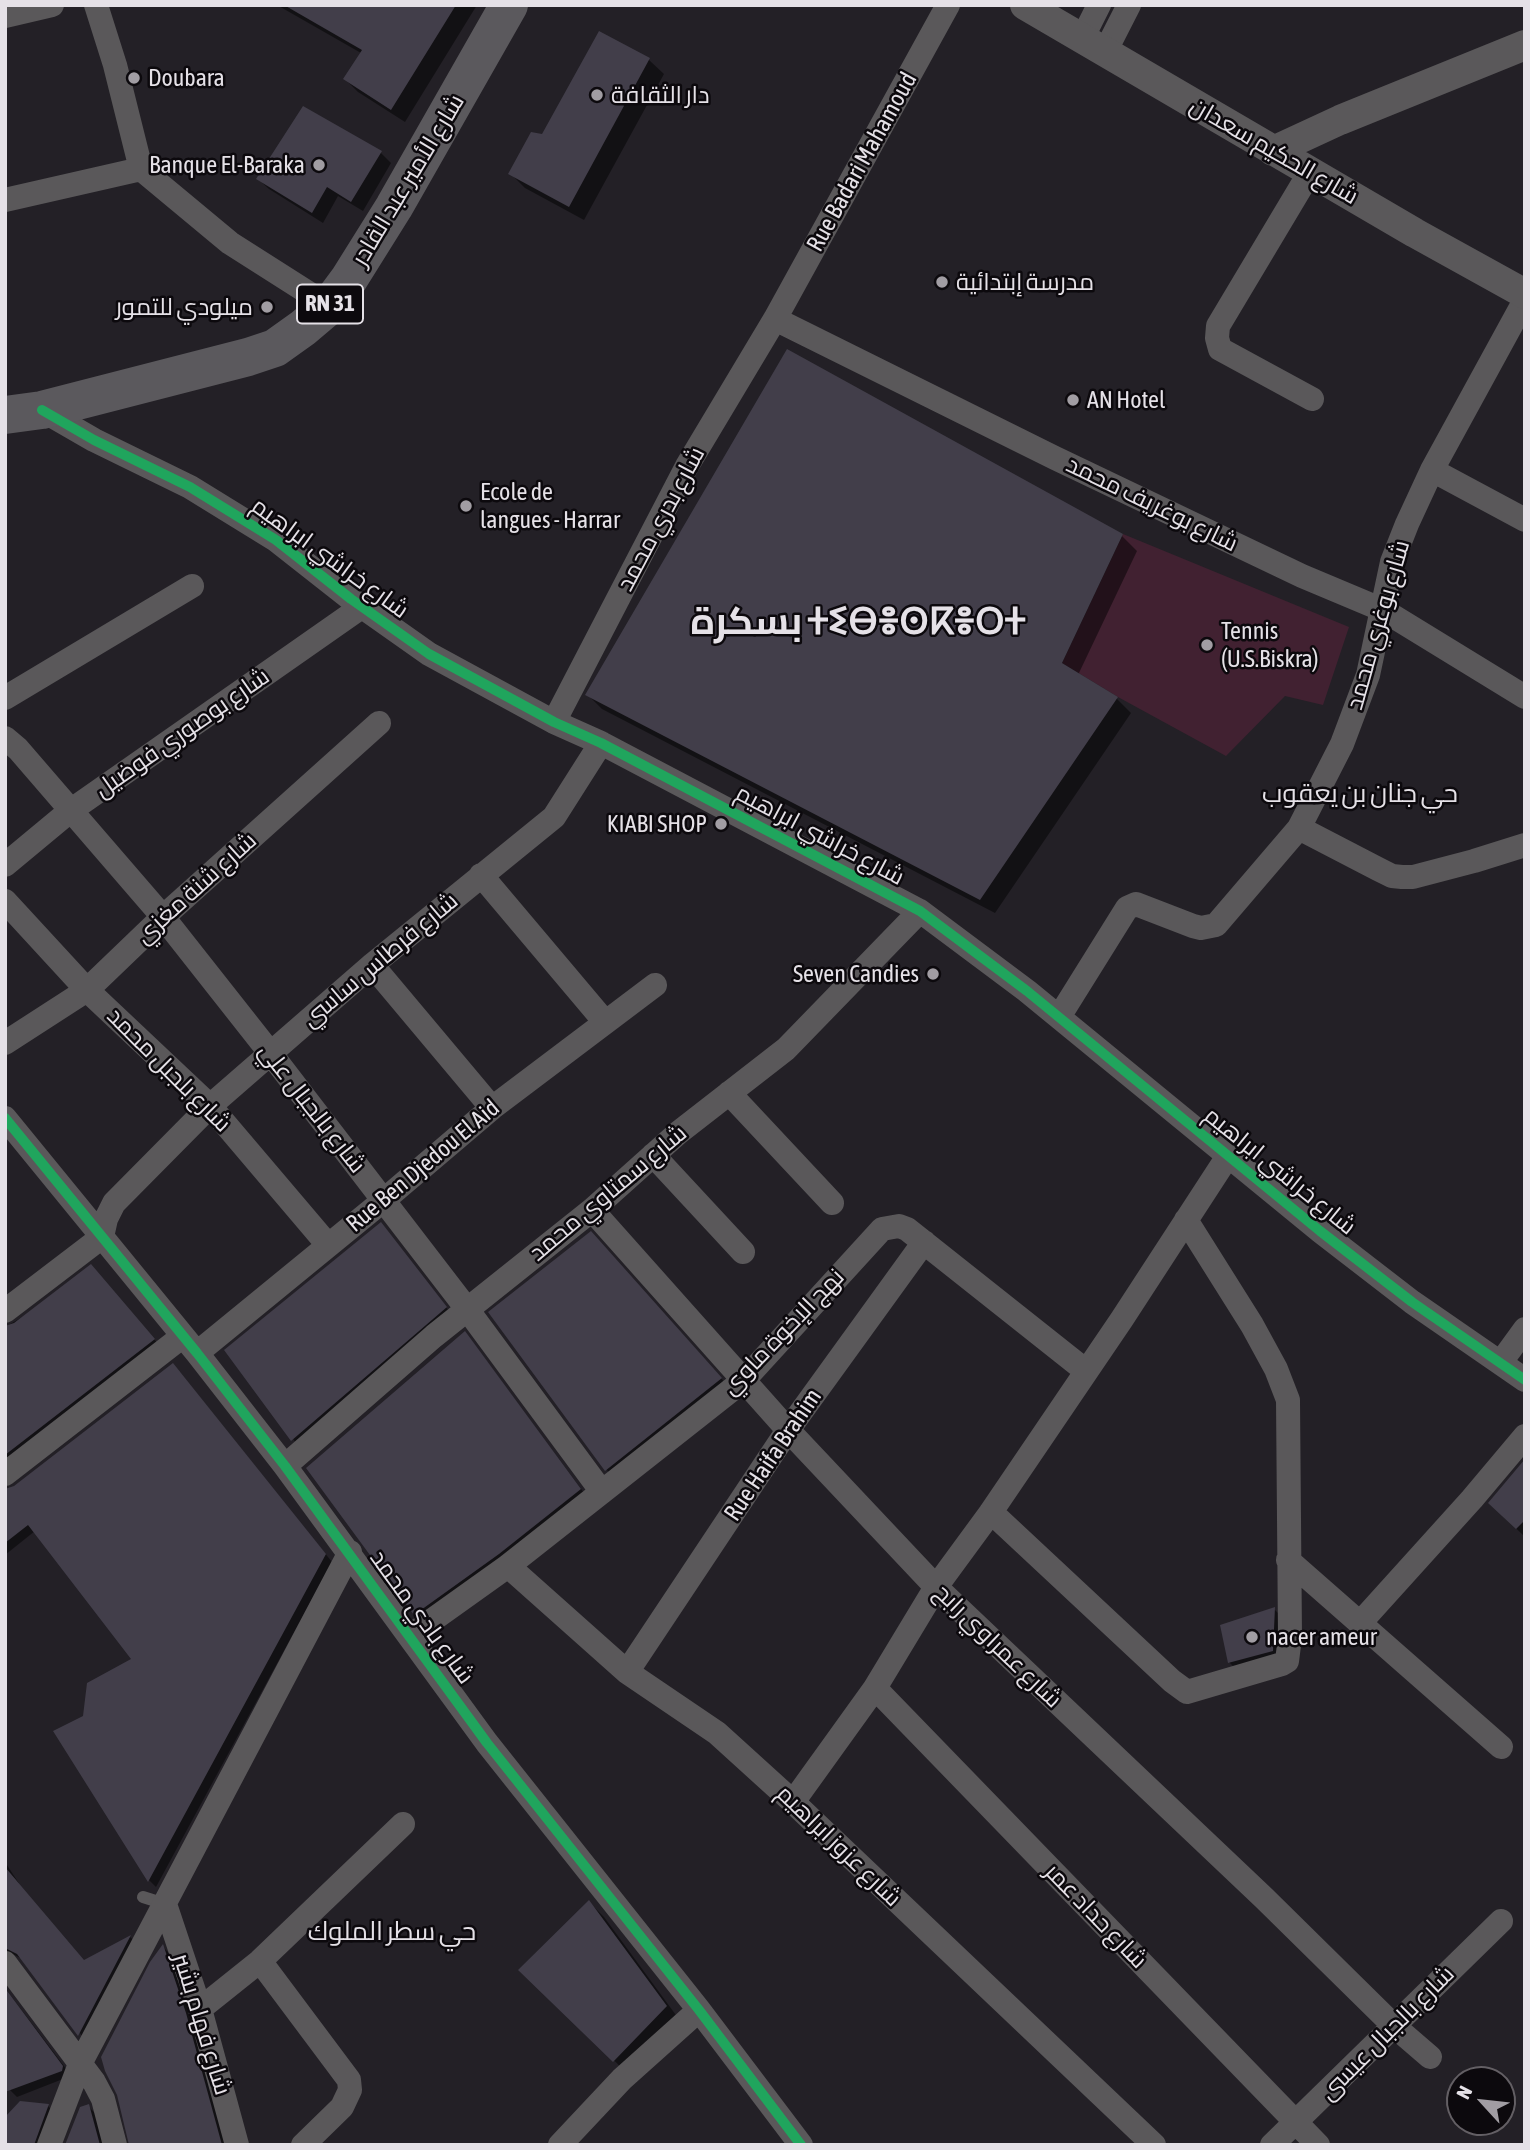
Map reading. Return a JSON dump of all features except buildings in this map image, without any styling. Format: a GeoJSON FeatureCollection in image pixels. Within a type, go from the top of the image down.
{"type":"FeatureCollection","features":[{"type":"Feature","properties":{"kind":"main road","name":"شارع الأمير عبد القادر"},"geometry":{"type":"LineString","coordinates":[[15,413],[220,365],[275,348],[329,306],[394,208],[509,5]]}},
{"type":"Feature","properties":{"kind":"street"},"geometry":{"type":"LineString","coordinates":[[5,16],[52,5]]}},
{"type":"Feature","properties":{"kind":"street"},"geometry":{"type":"LineString","coordinates":[[96,5],[115,65],[141,169],[230,243],[329,306]]}},
{"type":"Feature","properties":{"kind":"street","name":"Rue Badari Mahamoud"},"geometry":{"type":"LineString","coordinates":[[775,319],[948,5]]}},
{"type":"Feature","properties":{"kind":"street","name":"شارع الحكيم سعدان"},"geometry":{"type":"LineString","coordinates":[[1025,5],[1273,151],[1525,294]]}},
{"type":"Feature","properties":{"kind":"street"},"geometry":{"type":"LineString","coordinates":[[1093,45],[1100,5]]}},
{"type":"Feature","properties":{"kind":"street"},"geometry":{"type":"LineString","coordinates":[[1093,45],[1129,5]]}},
{"type":"Feature","properties":{"kind":"street"},"geometry":{"type":"LineString","coordinates":[[1273,151],[1340,120],[1525,45]]}},
{"type":"Feature","properties":{"kind":"street"},"geometry":{"type":"LineString","coordinates":[[5,200],[141,169]]}},
{"type":"Feature","properties":{"kind":"street"},"geometry":{"type":"LineString","coordinates":[[1310,172],[1218,326],[1217,338],[1220,349],[1312,400]]}},
{"type":"Feature","properties":{"kind":"street","name":"شارع بوغري محمد"},"geometry":{"type":"LineString","coordinates":[[1059,1017],[1127,908],[1136,904],[1201,928],[1216,925],[1299,828],[1342,744],[1368,675],[1392,562],[1432,470],[1525,300]]}},
{"type":"Feature","properties":{"kind":"street","name":"شارع بوغريف محمد"},"geometry":{"type":"LineString","coordinates":[[775,319],[1055,458],[1303,576],[1382,610],[1525,697]]}},
{"type":"Feature","properties":{"kind":"street","name":"شارع بدري محمد"},"geometry":{"type":"LineString","coordinates":[[554,722],[687,466],[775,319]]}},
{"type":"Feature","properties":{"kind":"street","name":"شارع خراشي ابراهيم"},"geometry":{"type":"LineString","coordinates":[[15,413],[94,440],[190,487],[276,540],[429,654],[554,722],[601,743],[920,911],[1059,1017],[1412,1302],[1525,1380]]}},
{"type":"Feature","properties":{"kind":"street"},"geometry":{"type":"LineString","coordinates":[[1432,470],[1525,520]]}},
{"type":"Feature","properties":{"kind":"street"},"geometry":{"type":"LineString","coordinates":[[5,698],[192,586]]}},
{"type":"Feature","properties":{"kind":"street","name":"شارع بوصوري فوضيل"},"geometry":{"type":"LineString","coordinates":[[5,865],[70,811],[363,607]]}},
{"type":"Feature","properties":{"kind":"street","name":"شارع شنة مغزي"},"geometry":{"type":"LineString","coordinates":[[5,1043],[87,990],[163,917],[379,723]]}},
{"type":"Feature","properties":{"kind":"street","name":"شارع بالجبال علي"},"geometry":{"type":"LineString","coordinates":[[5,738],[18,749],[163,917],[384,1200],[602,1492]]}},
{"type":"Feature","properties":{"kind":"street","name":"شارع فرطاس ساسي"},"geometry":{"type":"LineString","coordinates":[[102,1237],[106,1219],[114,1203],[210,1106],[372,965],[554,817],[601,743]]}},
{"type":"Feature","properties":{"kind":"street"},"geometry":{"type":"LineString","coordinates":[[1299,828],[1378,869],[1402,877],[1413,877],[1525,845]]}},
{"type":"Feature","properties":{"kind":"street"},"geometry":{"type":"LineString","coordinates":[[481,875],[605,1022]]}},
{"type":"Feature","properties":{"kind":"street","name":"شارع بلجبل محمد"},"geometry":{"type":"LineString","coordinates":[[5,901],[87,990],[210,1106],[328,1245]]}},
{"type":"Feature","properties":{"kind":"street","name":"شارع سمتاوي محمد"},"geometry":{"type":"LineString","coordinates":[[285,1465],[467,1310],[592,1210],[653,1155],[786,1049],[920,911]]}},
{"type":"Feature","properties":{"kind":"street"},"geometry":{"type":"LineString","coordinates":[[372,965],[492,1108]]}},
{"type":"Feature","properties":{"kind":"street","name":"Rue Ben Djedou El Aid"},"geometry":{"type":"LineString","coordinates":[[5,1474],[328,1245],[492,1108],[655,985]]}},
{"type":"Feature","properties":{"kind":"street"},"geometry":{"type":"LineString","coordinates":[[729,1093],[832,1203]]}},
{"type":"Feature","properties":{"kind":"street","name":"شارع بادي محمد"},"geometry":{"type":"LineString","coordinates":[[7,1124],[102,1237],[285,1465],[487,1743],[699,2010],[801,2145]]}},
{"type":"Feature","properties":{"kind":"street"},"geometry":{"type":"LineString","coordinates":[[653,1155],[743,1252]]}},
{"type":"Feature","properties":{"kind":"street"},"geometry":{"type":"LineString","coordinates":[[793,1802],[874,1689],[936,1587],[991,1512],[1228,1156]]}},
{"type":"Feature","properties":{"kind":"street","name":"شارع عمراوي رابح"},"geometry":{"type":"LineString","coordinates":[[592,1210],[788,1430],[936,1587],[1264,1898],[1394,2026],[1430,2057]]}},
{"type":"Feature","properties":{"kind":"street"},"geometry":{"type":"LineString","coordinates":[[991,1512],[1187,1692],[1287,1661],[1290,1637],[1288,1400],[1276,1369],[1252,1325],[1186,1220]]}},
{"type":"Feature","properties":{"kind":"street","name":"نهج الإخوة ماوي"},"geometry":{"type":"LineString","coordinates":[[410,1636],[508,1566],[744,1380],[882,1229],[899,1226],[907,1229],[1086,1371]]}},
{"type":"Feature","properties":{"kind":"street"},"geometry":{"type":"LineString","coordinates":[[5,1311],[102,1237]]}},
{"type":"Feature","properties":{"kind":"street","name":"Rue Haifa Brahim"},"geometry":{"type":"LineString","coordinates":[[627,1672],[788,1430],[924,1242]]}},
{"type":"Feature","properties":{"kind":"street"},"geometry":{"type":"LineString","coordinates":[[1501,1362],[1525,1329]]}},
{"type":"Feature","properties":{"kind":"street"},"geometry":{"type":"LineString","coordinates":[[1360,1623],[1525,1436]]}},
{"type":"Feature","properties":{"kind":"street"},"geometry":{"type":"LineString","coordinates":[[49,2145],[80,2064],[154,1901],[349,1552]]}},
{"type":"Feature","properties":{"kind":"street"},"geometry":{"type":"LineString","coordinates":[[1289,1560],[1501,1747]]}},
{"type":"Feature","properties":{"kind":"street","name":"شارع عزوز ابراهيم"},"geometry":{"type":"LineString","coordinates":[[508,1566],[627,1672],[717,1733],[1154,2145]]}},
{"type":"Feature","properties":{"kind":"street","name":"شارع حداد عمر"},"geometry":{"type":"LineString","coordinates":[[874,1689],[1318,2145]]}},
{"type":"Feature","properties":{"kind":"street"},"geometry":{"type":"LineString","coordinates":[[200,2009],[260,1961],[403,1824]]}},
{"type":"Feature","properties":{"kind":"street","name":"شارع فهام بشير"},"geometry":{"type":"LineString","coordinates":[[154,1901],[200,2009],[237,2145]]}},
{"type":"Feature","properties":{"kind":"street","name":"شارع بالجبال عيسى"},"geometry":{"type":"LineString","coordinates":[[1272,2145],[1501,1921]]}},
{"type":"Feature","properties":{"kind":"street"},"geometry":{"type":"LineString","coordinates":[[260,1961],[349,2080],[351,2090],[342,2107],[303,2145]]}},
{"type":"Feature","properties":{"kind":"street"},"geometry":{"type":"LineString","coordinates":[[5,1963],[94,2082],[103,2099],[115,2145]]}},
{"type":"Feature","properties":{"kind":"street"},"geometry":{"type":"LineString","coordinates":[[560,2145],[622,2079],[699,2010]]}},
{"type":"Feature","properties":{"kind":"shaded area","name":"Tennis (U.S.Biskra)"},"geometry":{"type":"Polygon","coordinates":[[[1123,534],[1349,627],[1323,705],[1285,696],[1226,756],[1062,663],[1123,534]]]}},
{"type":"Feature","properties":{"kind":"cycle path"},"geometry":{"type":"LineString","coordinates":[[42,410],[94,440],[190,487],[276,540],[351,599],[429,654],[554,722],[601,743],[920,911],[1027,991],[1320,1231],[1412,1302],[1525,1380]]}},
{"type":"Feature","properties":{"kind":"cycle path"},"geometry":{"type":"LineString","coordinates":[[5,1118],[197,1353],[285,1466],[487,1743],[699,2010],[801,2145]]}},
{"type":"Feature","properties":{"kind":"place","name":"Doubara"},"geometry":{"type":"Point","coordinates":[134,78]}},
{"type":"Feature","properties":{"kind":"place","name":"دار الثقافة"},"geometry":{"type":"Point","coordinates":[597,95]}},
{"type":"Feature","properties":{"kind":"place","name":"Banque El-Baraka"},"geometry":{"type":"Point","coordinates":[319,165]}},
{"type":"Feature","properties":{"kind":"place","name":"مدرسة إبتدائية"},"geometry":{"type":"Point","coordinates":[942,282]}},
{"type":"Feature","properties":{"kind":"place","name":"ميلودي للتمور"},"geometry":{"type":"Point","coordinates":[267,307]}},
{"type":"Feature","properties":{"kind":"place","name":"AN Hotel"},"geometry":{"type":"Point","coordinates":[1073,400]}},
{"type":"Feature","properties":{"kind":"place","name":"Ecole de langues - Harrar"},"geometry":{"type":"Point","coordinates":[466,506]}},
{"type":"Feature","properties":{"kind":"place","name":"Tennis (U.S.Biskra)"},"geometry":{"type":"Point","coordinates":[1207,645]}},
{"type":"Feature","properties":{"kind":"place","name":"KIABI SHOP"},"geometry":{"type":"Point","coordinates":[721,824]}},
{"type":"Feature","properties":{"kind":"place","name":"Seven Candies"},"geometry":{"type":"Point","coordinates":[933,974]}},
{"type":"Feature","properties":{"kind":"place","name":"nacer ameur"},"geometry":{"type":"Point","coordinates":[1252,1637]}},
{"type":"Feature","properties":{"kind":"district","name":"بسكرة ⵜⵉⴱⴻⵙⴽⴻⵔⵜ"},"geometry":{"type":"Point","coordinates":[858,622]}},
{"type":"Feature","properties":{"kind":"district","name":"حي جنان بن يعقوب"},"geometry":{"type":"Point","coordinates":[1360,794]}},
{"type":"Feature","properties":{"kind":"district","name":"حي سطر الملوك"},"geometry":{"type":"Point","coordinates":[392,1932]}}]}
